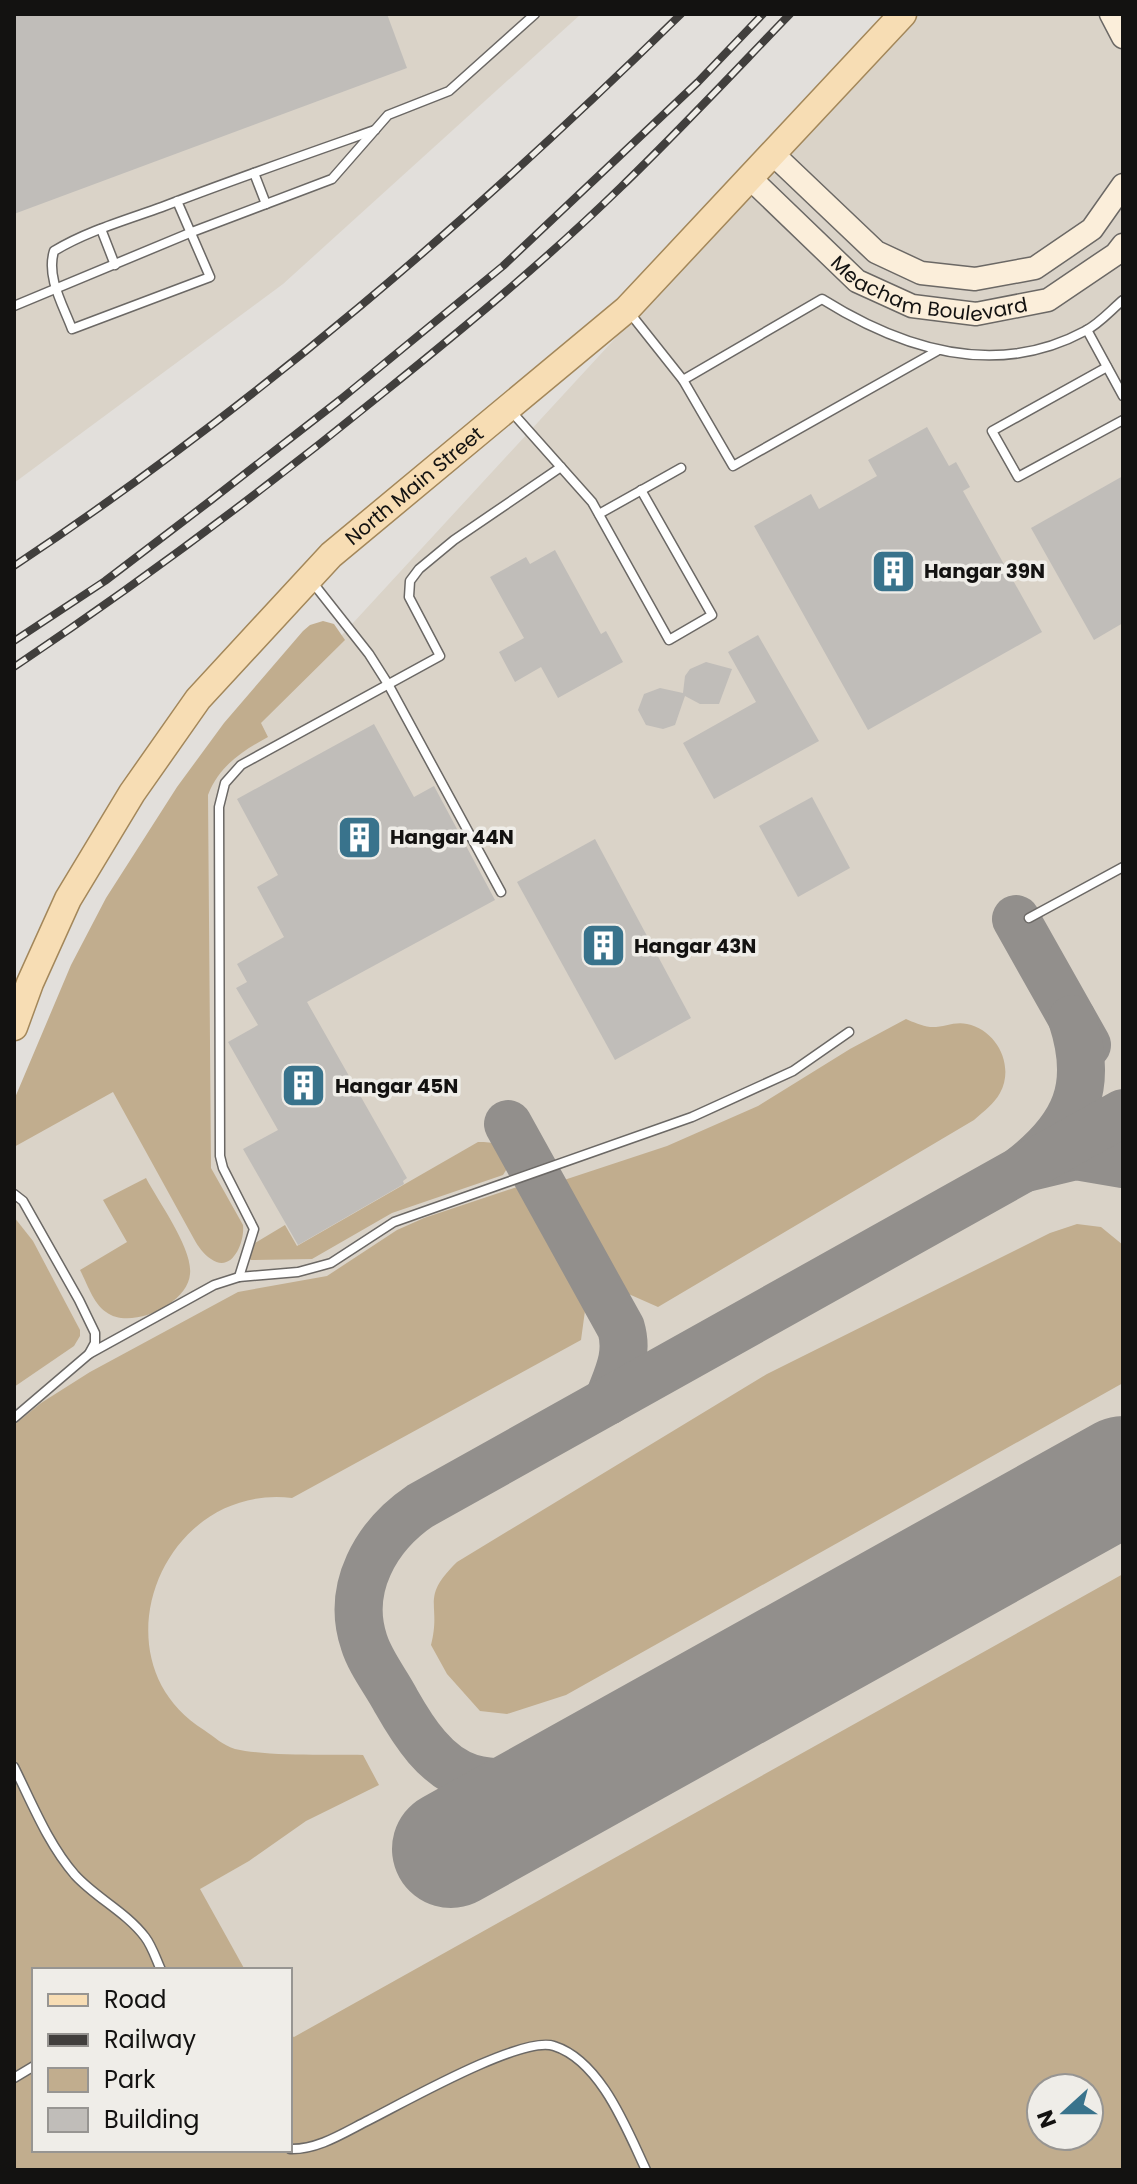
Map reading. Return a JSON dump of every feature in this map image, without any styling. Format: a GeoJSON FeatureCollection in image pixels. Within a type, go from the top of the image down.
{"type":"FeatureCollection","features":[{"type":"Feature","properties":{"kind":"main road","name":"North Main Street"},"geometry":{"type":"LineString","coordinates":[[14,1027],[68,899],[140,781],[198,699],[331,555],[627,309],[903,14]]}},
{"type":"Feature","properties":{"kind":"main road"},"geometry":{"type":"LineString","coordinates":[[1111,14],[1123,37]]}},
{"type":"Feature","properties":{"kind":"main road","name":"Meacham Boulevard"},"geometry":{"type":"LineString","coordinates":[[774,155],[876,252],[921,273],[975,279],[1035,268],[1092,229],[1123,185]]}},
{"type":"Feature","properties":{"kind":"main road","name":"Meacham Boulevard"},"geometry":{"type":"LineString","coordinates":[[751,179],[857,281],[912,306],[976,314],[1048,300],[1116,254],[1123,245]]}},
{"type":"Feature","properties":{"kind":"lane"},"geometry":{"type":"LineString","coordinates":[[14,306],[192,232],[332,179],[388,115],[449,91],[535,14]]}},
{"type":"Feature","properties":{"kind":"lane"},"geometry":{"type":"LineString","coordinates":[[177,201],[210,277],[72,329],[52,275],[54,251],[101,229],[177,201],[254,173],[375,130]]}},
{"type":"Feature","properties":{"kind":"lane"},"geometry":{"type":"LineString","coordinates":[[254,173],[266,204]]}},
{"type":"Feature","properties":{"kind":"lane"},"geometry":{"type":"LineString","coordinates":[[101,229],[115,265]]}},
{"type":"Feature","properties":{"kind":"lane"},"geometry":{"type":"LineString","coordinates":[[683,380],[822,299],[855,319],[937,351],[978,356],[1015,353],[1057,343],[1087,330],[1123,300]]}},
{"type":"Feature","properties":{"kind":"lane"},"geometry":{"type":"LineString","coordinates":[[627,309],[683,380],[733,466],[937,351]]}},
{"type":"Feature","properties":{"kind":"lane"},"geometry":{"type":"LineString","coordinates":[[1087,330],[1123,396]]}},
{"type":"Feature","properties":{"kind":"lane"},"geometry":{"type":"LineString","coordinates":[[1107,367],[992,431],[1018,477],[1123,420]]}},
{"type":"Feature","properties":{"kind":"lane"},"geometry":{"type":"LineString","coordinates":[[509,408],[592,502],[669,640],[712,615],[641,490]]}},
{"type":"Feature","properties":{"kind":"lane"},"geometry":{"type":"LineString","coordinates":[[239,1277],[254,1229],[220,1156],[220,796],[225,783],[241,765],[440,656],[409,597],[408,589],[414,574],[454,540],[561,467]]}},
{"type":"Feature","properties":{"kind":"lane"},"geometry":{"type":"LineString","coordinates":[[599,514],[681,468]]}},
{"type":"Feature","properties":{"kind":"lane"},"geometry":{"type":"LineString","coordinates":[[309,578],[369,654],[388,684],[501,892]]}},
{"type":"Feature","properties":{"kind":"lane"},"geometry":{"type":"LineString","coordinates":[[1029,918],[1123,867]]}},
{"type":"Feature","properties":{"kind":"lane"},"geometry":{"type":"LineString","coordinates":[[14,1417],[89,1354],[214,1285],[239,1277],[298,1272],[331,1263],[394,1222],[692,1117],[793,1071],[849,1032]]}},
{"type":"Feature","properties":{"kind":"lane"},"geometry":{"type":"LineString","coordinates":[[14,1194],[23,1201],[95,1333],[95,1343],[89,1354]]}},
{"type":"Feature","properties":{"kind":"lane"},"geometry":{"type":"LineString","coordinates":[[14,1767],[54,1846],[76,1876],[146,1937],[160,1968]]}},
{"type":"Feature","properties":{"kind":"lane"},"geometry":{"type":"LineString","coordinates":[[292,2149],[327,2141],[496,2057],[540,2044],[554,2045],[580,2061],[596,2079],[619,2114],[646,2170]]}},
{"type":"Feature","properties":{"kind":"lane"},"geometry":{"type":"LineString","coordinates":[[14,2078],[32,2067]]}},
{"type":"Feature","properties":{"kind":"shaded area"},"geometry":{"type":"Polygon","coordinates":[[[14,14],[581,14],[283,284],[14,483],[14,14]]]}},
{"type":"Feature","properties":{"kind":"shaded area"},"geometry":{"type":"Polygon","coordinates":[[[914,14],[1123,14],[1123,2170],[14,2170],[14,1119],[115,899],[247,738],[914,14]]]}},
{"type":"Feature","properties":{"kind":"green space"},"geometry":{"type":"Polygon","coordinates":[[[323,621],[334,624],[345,640],[261,723],[268,737],[232,760],[218,776],[208,795],[211,1168],[243,1225],[242,1240],[236,1254],[218,1263],[197,1244],[113,1092],[14,1147],[14,1100],[71,965],[106,898],[177,787],[224,723],[303,631],[323,621]]]}},
{"type":"Feature","properties":{"kind":"green space"},"geometry":{"type":"Polygon","coordinates":[[[906,1019],[930,1027],[967,1024],[995,1041],[1004,1061],[1005,1072],[1004,1083],[995,1101],[974,1120],[658,1307],[615,1288],[555,1183],[667,1146],[758,1106],[850,1049],[906,1019]]]}},
{"type":"Feature","properties":{"kind":"green space"},"geometry":{"type":"Polygon","coordinates":[[[478,1142],[503,1147],[511,1162],[503,1175],[392,1213],[312,1259],[249,1258],[255,1243],[285,1225],[297,1246],[478,1142]]]}},
{"type":"Feature","properties":{"kind":"green space"},"geometry":{"type":"Polygon","coordinates":[[[146,1178],[181,1239],[190,1274],[187,1285],[169,1304],[143,1316],[116,1317],[97,1303],[80,1270],[127,1242],[103,1200],[146,1178]]]}},
{"type":"Feature","properties":{"kind":"green space"},"geometry":{"type":"Polygon","coordinates":[[[526,1184],[587,1296],[581,1340],[292,1498],[246,1501],[207,1518],[177,1547],[157,1582],[149,1622],[152,1663],[171,1700],[204,1730],[235,1749],[281,1754],[363,1755],[379,1785],[306,1821],[249,1861],[200,1889],[244,1968],[32,1968],[32,2152],[292,2152],[292,2036],[1123,1574],[1123,2170],[14,2170],[14,1425],[41,1403],[90,1372],[238,1292],[327,1276],[397,1230],[526,1184]]]}},
{"type":"Feature","properties":{"kind":"green space"},"geometry":{"type":"Polygon","coordinates":[[[14,1217],[33,1241],[80,1330],[80,1336],[74,1346],[14,1387],[14,1217]]]}},
{"type":"Feature","properties":{"kind":"green space"},"geometry":{"type":"Polygon","coordinates":[[[1077,1224],[1101,1227],[1123,1245],[1123,1383],[566,1695],[507,1714],[480,1711],[447,1674],[431,1645],[434,1602],[438,1585],[457,1562],[767,1374],[1050,1233],[1077,1224]]]}},
{"type":"Feature","properties":{"kind":"building"},"geometry":{"type":"Polygon","coordinates":[[[14,14],[387,14],[407,68],[14,214],[14,14]]]}},
{"type":"Feature","properties":{"kind":"building","name":"Hangar 39N"},"geometry":{"type":"Polygon","coordinates":[[[927,427],[949,466],[956,462],[970,487],[963,491],[1042,632],[868,730],[754,526],[811,494],[819,509],[877,476],[868,460],[927,427]]]}},
{"type":"Feature","properties":{"kind":"building"},"geometry":{"type":"Polygon","coordinates":[[[1123,476],[1123,623],[1094,640],[1031,528],[1123,476]]]}},
{"type":"Feature","properties":{"kind":"building"},"geometry":{"type":"Polygon","coordinates":[[[555,550],[601,634],[606,631],[623,662],[558,698],[541,667],[515,682],[499,652],[524,638],[490,577],[526,557],[530,564],[555,550]]]}},
{"type":"Feature","properties":{"kind":"building"},"geometry":{"type":"Polygon","coordinates":[[[758,635],[819,741],[714,799],[683,743],[756,702],[728,652],[758,635]]]}},
{"type":"Feature","properties":{"kind":"building"},"geometry":{"type":"Polygon","coordinates":[[[706,662],[732,669],[719,704],[700,704],[685,696],[675,725],[663,729],[646,725],[638,710],[644,694],[660,688],[683,693],[685,676],[690,669],[706,662]]]}},
{"type":"Feature","properties":{"kind":"building"},"geometry":{"type":"Polygon","coordinates":[[[374,724],[414,797],[434,786],[495,900],[307,1002],[407,1178],[404,1184],[298,1245],[243,1149],[278,1130],[228,1042],[258,1025],[236,988],[247,982],[237,964],[284,937],[257,887],[278,875],[237,799],[374,724]]]}},
{"type":"Feature","properties":{"kind":"building"},"geometry":{"type":"Polygon","coordinates":[[[812,797],[850,868],[798,897],[759,826],[812,797]]]}},
{"type":"Feature","properties":{"kind":"building","name":"Hangar 43N"},"geometry":{"type":"Polygon","coordinates":[[[595,839],[691,1018],[615,1060],[517,882],[595,839]]]}},
{"type":"Feature","properties":{"kind":"taxiway"},"geometry":{"type":"LineString","coordinates":[[1016,919],[1087,1045]]}},
{"type":"Feature","properties":{"kind":"taxiway"},"geometry":{"type":"LineString","coordinates":[[1072,1019],[1081,1065],[1076,1103],[1056,1137],[1022,1169],[1076,1156],[1123,1164]]}},
{"type":"Feature","properties":{"kind":"taxiway"},"geometry":{"type":"LineString","coordinates":[[620,1755],[547,1777],[509,1782],[471,1778],[458,1773],[436,1757],[410,1724],[374,1664],[359,1622],[362,1583],[378,1548],[390,1532],[420,1506],[1123,1113]]}},
{"type":"Feature","properties":{"kind":"taxiway"},"geometry":{"type":"LineString","coordinates":[[508,1124],[621,1328],[623,1356],[608,1401]]}},
{"type":"Feature","properties":{"kind":"runway"},"geometry":{"type":"LineString","coordinates":[[451,1849],[1123,1475]]}},
{"type":"Feature","properties":{"kind":"railway"},"geometry":{"type":"LineString","coordinates":[[14,566],[191,441],[360,306],[443,236],[681,14]]}},
{"type":"Feature","properties":{"kind":"railway"},"geometry":{"type":"LineString","coordinates":[[14,641],[105,581],[210,501],[503,266],[698,82],[763,14]]}},
{"type":"Feature","properties":{"kind":"railway"},"geometry":{"type":"LineString","coordinates":[[14,667],[248,500],[475,318],[621,187],[790,14]]}},
{"type":"Feature","properties":{"kind":"place","name":"Hangar 39N"},"geometry":{"type":"Point","coordinates":[893,571]}},
{"type":"Feature","properties":{"kind":"place","name":"Hangar 44N"},"geometry":{"type":"Point","coordinates":[359,837]}},
{"type":"Feature","properties":{"kind":"place","name":"Hangar 43N"},"geometry":{"type":"Point","coordinates":[603,946]}},
{"type":"Feature","properties":{"kind":"place","name":"Hangar 45N"},"geometry":{"type":"Point","coordinates":[304,1086]}}]}
